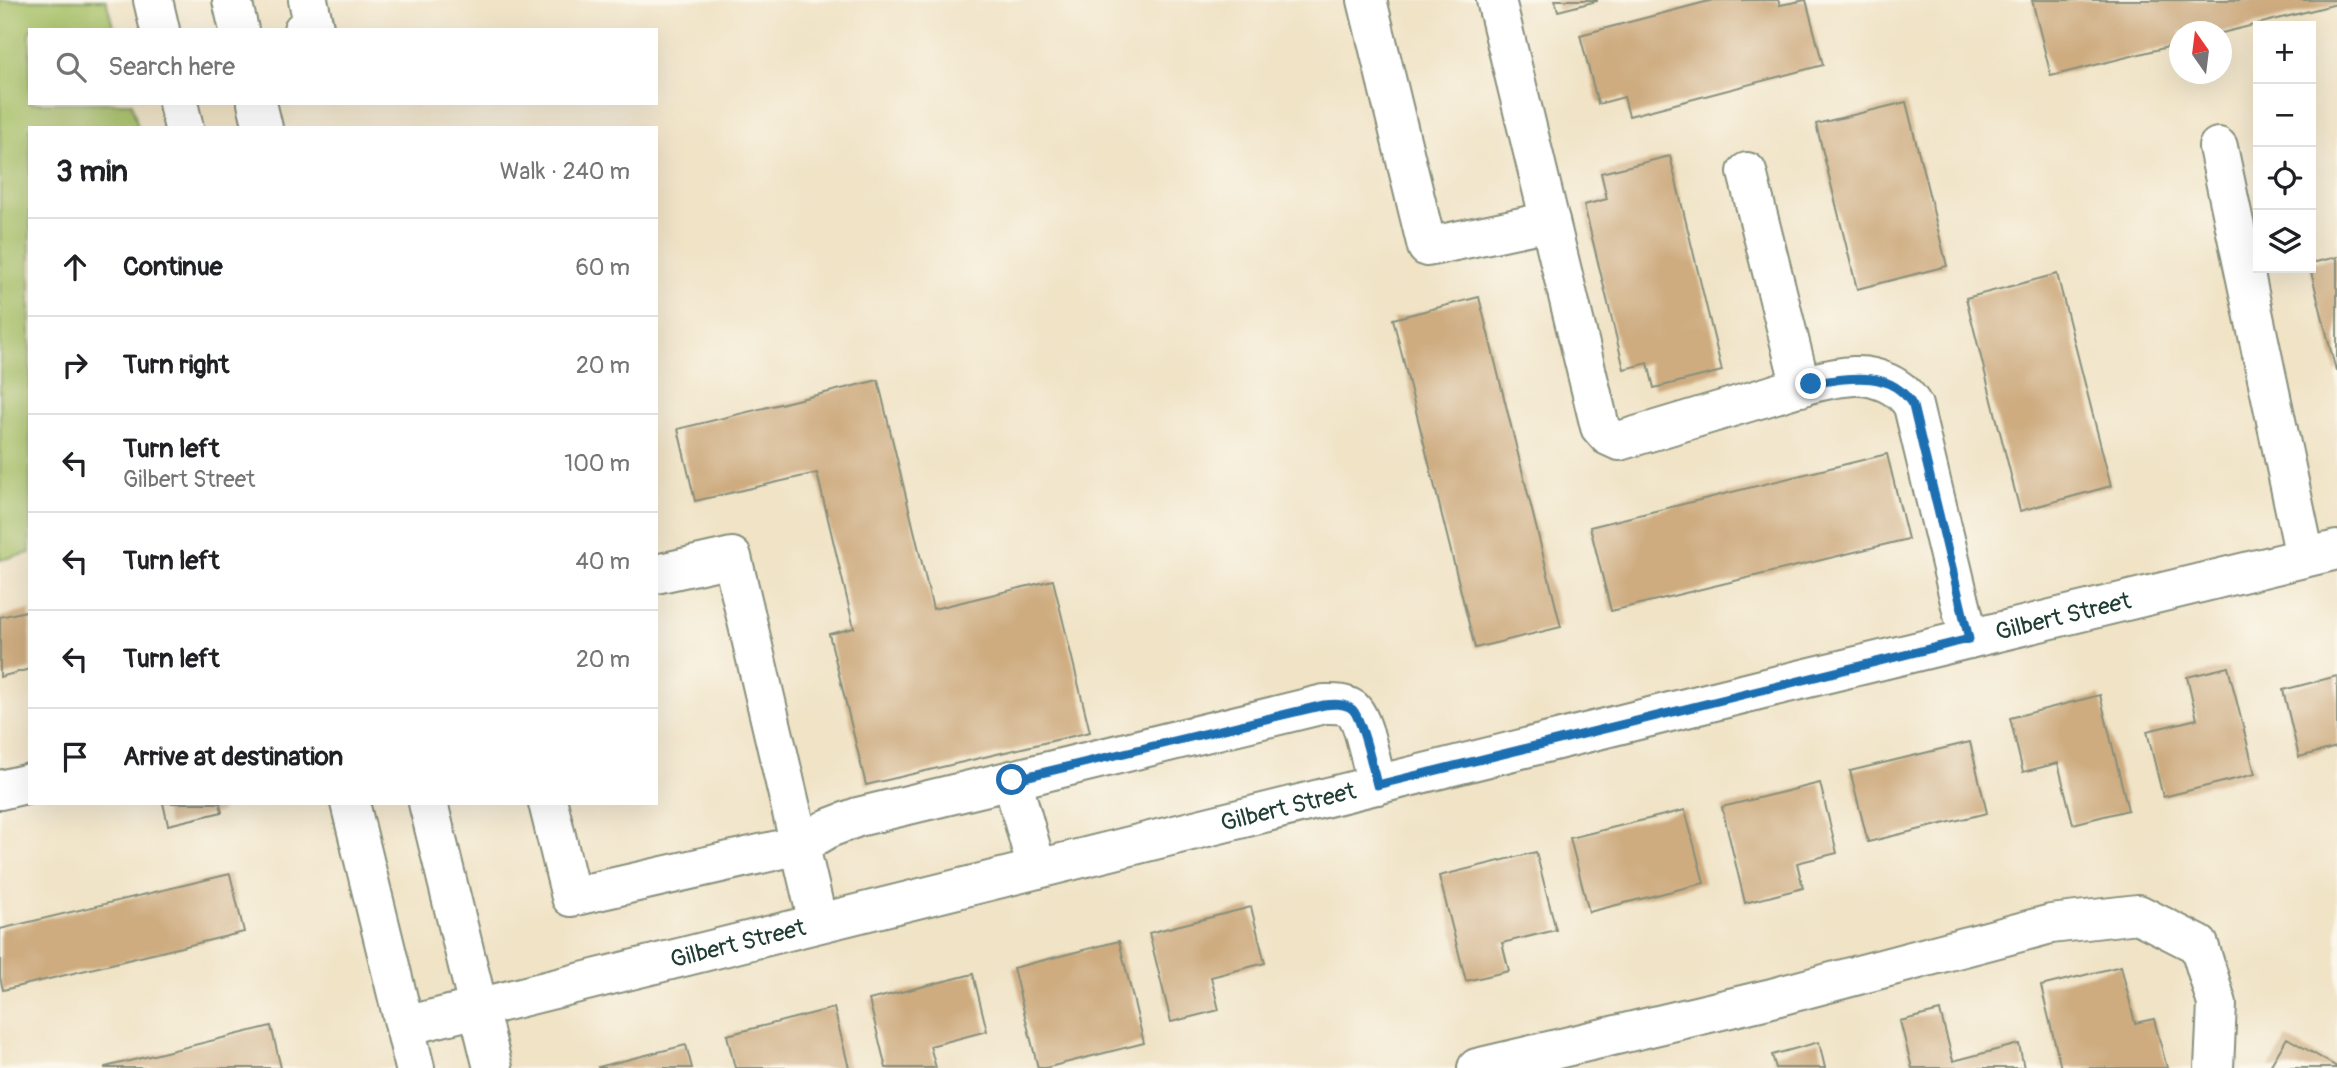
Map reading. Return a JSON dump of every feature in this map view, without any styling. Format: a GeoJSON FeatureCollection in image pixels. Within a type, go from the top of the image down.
{"type":"FeatureCollection","features":[{"type":"Feature","properties":{"kind":"street"},"geometry":{"type":"LineString","coordinates":[[153,0],[160,28]]}},
{"type":"Feature","properties":{"kind":"street"},"geometry":{"type":"LineString","coordinates":[[232,0],[239,28]]}},
{"type":"Feature","properties":{"kind":"street"},"geometry":{"type":"LineString","coordinates":[[308,0],[314,27],[310,28]]}},
{"type":"Feature","properties":{"kind":"street"},"geometry":{"type":"LineString","coordinates":[[1367,0],[1427,247],[1550,221]]}},
{"type":"Feature","properties":{"kind":"street"},"geometry":{"type":"LineString","coordinates":[[1496,0],[1600,427],[1608,436],[1619,441],[1801,387],[1855,376],[1876,379],[1893,386],[1907,395],[1913,406],[1969,639]]}},
{"type":"Feature","properties":{"kind":"street"},"geometry":{"type":"LineString","coordinates":[[178,105],[184,126]]}},
{"type":"Feature","properties":{"kind":"street"},"geometry":{"type":"LineString","coordinates":[[257,105],[263,126]]}},
{"type":"Feature","properties":{"kind":"street"},"geometry":{"type":"LineString","coordinates":[[2218,147],[2321,553]]}},
{"type":"Feature","properties":{"kind":"street"},"geometry":{"type":"LineString","coordinates":[[1747,172],[1801,387]]}},
{"type":"Feature","properties":{"kind":"street","name":"Gilbert Street"},"geometry":{"type":"LineString","coordinates":[[405,1026],[2321,553]]}},
{"type":"Feature","properties":{"kind":"street"},"geometry":{"type":"LineString","coordinates":[[658,574],[732,557],[818,923]]}},
{"type":"Feature","properties":{"kind":"street"},"geometry":{"type":"LineString","coordinates":[[548,805],[571,897],[800,845],[829,828],[858,817],[1324,705],[1338,704],[1352,709],[1359,720],[1377,785]]}},
{"type":"Feature","properties":{"kind":"street"},"geometry":{"type":"LineString","coordinates":[[1012,780],[1037,869]]}},
{"type":"Feature","properties":{"kind":"street"},"geometry":{"type":"LineString","coordinates":[[0,790],[28,783]]}},
{"type":"Feature","properties":{"kind":"street"},"geometry":{"type":"LineString","coordinates":[[350,805],[415,1068]]}},
{"type":"Feature","properties":{"kind":"street"},"geometry":{"type":"LineString","coordinates":[[428,805],[493,1068]]}},
{"type":"Feature","properties":{"kind":"street"},"geometry":{"type":"LineString","coordinates":[[1477,1068],[1768,999],[2051,924],[2138,914],[2199,945],[2217,1004],[2214,1068]]}},
{"type":"Feature","properties":{"kind":"green space"},"geometry":{"type":"Polygon","coordinates":[[[0,0],[106,0],[113,28],[28,28],[28,105],[132,105],[138,126],[28,126],[28,553],[0,560],[0,0]]]}},
{"type":"Feature","properties":{"kind":"building"},"geometry":{"type":"Polygon","coordinates":[[[1555,0],[1597,0],[1597,1],[1558,11],[1555,0]]]}},
{"type":"Feature","properties":{"kind":"building"},"geometry":{"type":"Polygon","coordinates":[[[1713,0],[1778,0],[1780,5],[1806,0],[1823,65],[1629,116],[1624,97],[1598,104],[1580,35],[1713,0]]]}},
{"type":"Feature","properties":{"kind":"building"},"geometry":{"type":"Polygon","coordinates":[[[2032,0],[2337,0],[2337,4],[2270,21],[2253,21],[2253,25],[2232,30],[2232,21],[2169,21],[2169,47],[2051,76],[2032,0]]]}},
{"type":"Feature","properties":{"kind":"building"},"geometry":{"type":"Polygon","coordinates":[[[1906,102],[1947,266],[1857,289],[1816,124],[1906,102]]]}},
{"type":"Feature","properties":{"kind":"building"},"geometry":{"type":"Polygon","coordinates":[[[1670,156],[1722,371],[1654,388],[1648,363],[1624,369],[1584,205],[1607,199],[1601,173],[1670,156]]]}},
{"type":"Feature","properties":{"kind":"building"},"geometry":{"type":"Polygon","coordinates":[[[2337,257],[2337,371],[2311,273],[2316,273],[2316,262],[2337,257]]]}},
{"type":"Feature","properties":{"kind":"building"},"geometry":{"type":"Polygon","coordinates":[[[2057,274],[2111,486],[2020,511],[1966,298],[2057,274]]]}},
{"type":"Feature","properties":{"kind":"building"},"geometry":{"type":"Polygon","coordinates":[[[1479,297],[1561,627],[1475,648],[1393,319],[1479,297]]]}},
{"type":"Feature","properties":{"kind":"building"},"geometry":{"type":"Polygon","coordinates":[[[878,380],[933,609],[1053,580],[1090,732],[866,785],[829,634],[854,628],[817,473],[695,501],[678,429],[878,380]]]}},
{"type":"Feature","properties":{"kind":"building"},"geometry":{"type":"Polygon","coordinates":[[[1887,454],[1908,539],[1611,611],[1590,527],[1887,454]]]}},
{"type":"Feature","properties":{"kind":"building"},"geometry":{"type":"Polygon","coordinates":[[[28,610],[28,670],[0,677],[0,617],[28,610]]]}},
{"type":"Feature","properties":{"kind":"building"},"geometry":{"type":"Polygon","coordinates":[[[2228,667],[2255,774],[2163,797],[2147,731],[2197,719],[2187,677],[2228,667]]]}},
{"type":"Feature","properties":{"kind":"building"},"geometry":{"type":"Polygon","coordinates":[[[2337,676],[2337,747],[2299,757],[2283,690],[2337,676]]]}},
{"type":"Feature","properties":{"kind":"building"},"geometry":{"type":"Polygon","coordinates":[[[2100,695],[2128,810],[2073,824],[2058,763],[2023,772],[2010,718],[2100,695]]]}},
{"type":"Feature","properties":{"kind":"building"},"geometry":{"type":"Polygon","coordinates":[[[1970,742],[1987,813],[1868,842],[1850,771],[1970,742]]]}},
{"type":"Feature","properties":{"kind":"building"},"geometry":{"type":"Polygon","coordinates":[[[1820,783],[1837,853],[1797,863],[1803,888],[1745,903],[1722,807],[1820,783]]]}},
{"type":"Feature","properties":{"kind":"building"},"geometry":{"type":"Polygon","coordinates":[[[163,805],[220,805],[222,812],[168,825],[163,805]]]}},
{"type":"Feature","properties":{"kind":"building"},"geometry":{"type":"Polygon","coordinates":[[[1685,810],[1704,883],[1589,912],[1570,838],[1685,810]]]}},
{"type":"Feature","properties":{"kind":"building"},"geometry":{"type":"Polygon","coordinates":[[[1536,852],[1556,930],[1502,943],[1509,971],[1466,981],[1439,876],[1536,852]]]}},
{"type":"Feature","properties":{"kind":"building"},"geometry":{"type":"Polygon","coordinates":[[[230,874],[244,932],[3,990],[0,977],[0,929],[230,874]]]}},
{"type":"Feature","properties":{"kind":"building"},"geometry":{"type":"Polygon","coordinates":[[[1251,907],[1265,963],[1211,977],[1219,1010],[1171,1022],[1149,933],[1251,907]]]}},
{"type":"Feature","properties":{"kind":"building"},"geometry":{"type":"Polygon","coordinates":[[[1119,941],[1144,1043],[1038,1068],[1013,968],[1119,941]]]}},
{"type":"Feature","properties":{"kind":"building"},"geometry":{"type":"Polygon","coordinates":[[[2121,966],[2135,1023],[2154,1019],[2167,1068],[2061,1068],[2041,986],[2121,966]]]}},
{"type":"Feature","properties":{"kind":"building"},"geometry":{"type":"Polygon","coordinates":[[[973,974],[987,1031],[930,1046],[936,1068],[886,1068],[869,1000],[973,974]]]}},
{"type":"Feature","properties":{"kind":"building"},"geometry":{"type":"Polygon","coordinates":[[[834,1008],[849,1068],[735,1068],[727,1035],[834,1008]]]}},
{"type":"Feature","properties":{"kind":"building"},"geometry":{"type":"Polygon","coordinates":[[[1940,1011],[1953,1061],[2019,1044],[2024,1068],[1912,1068],[1900,1021],[1940,1011]]]}},
{"type":"Feature","properties":{"kind":"building"},"geometry":{"type":"Polygon","coordinates":[[[271,1026],[281,1068],[105,1068],[105,1067],[271,1026]]]}},
{"type":"Feature","properties":{"kind":"building"},"geometry":{"type":"Polygon","coordinates":[[[2287,1038],[2337,1067],[2337,1068],[2269,1068],[2287,1038]]]}},
{"type":"Feature","properties":{"kind":"building"},"geometry":{"type":"Polygon","coordinates":[[[1819,1042],[1825,1068],[1776,1068],[1772,1055],[1819,1042]]]}},
{"type":"Feature","properties":{"kind":"building"},"geometry":{"type":"Polygon","coordinates":[[[686,1045],[692,1068],[598,1067],[686,1045]]]}},
{"type":"Feature","properties":{"kind":"route"},"geometry":{"type":"LineString","coordinates":[[1012,780],[1324,705],[1338,704],[1352,709],[1359,720],[1377,785],[1969,639],[1913,406],[1907,395],[1876,379],[1855,376],[1811,384]]}}]}
